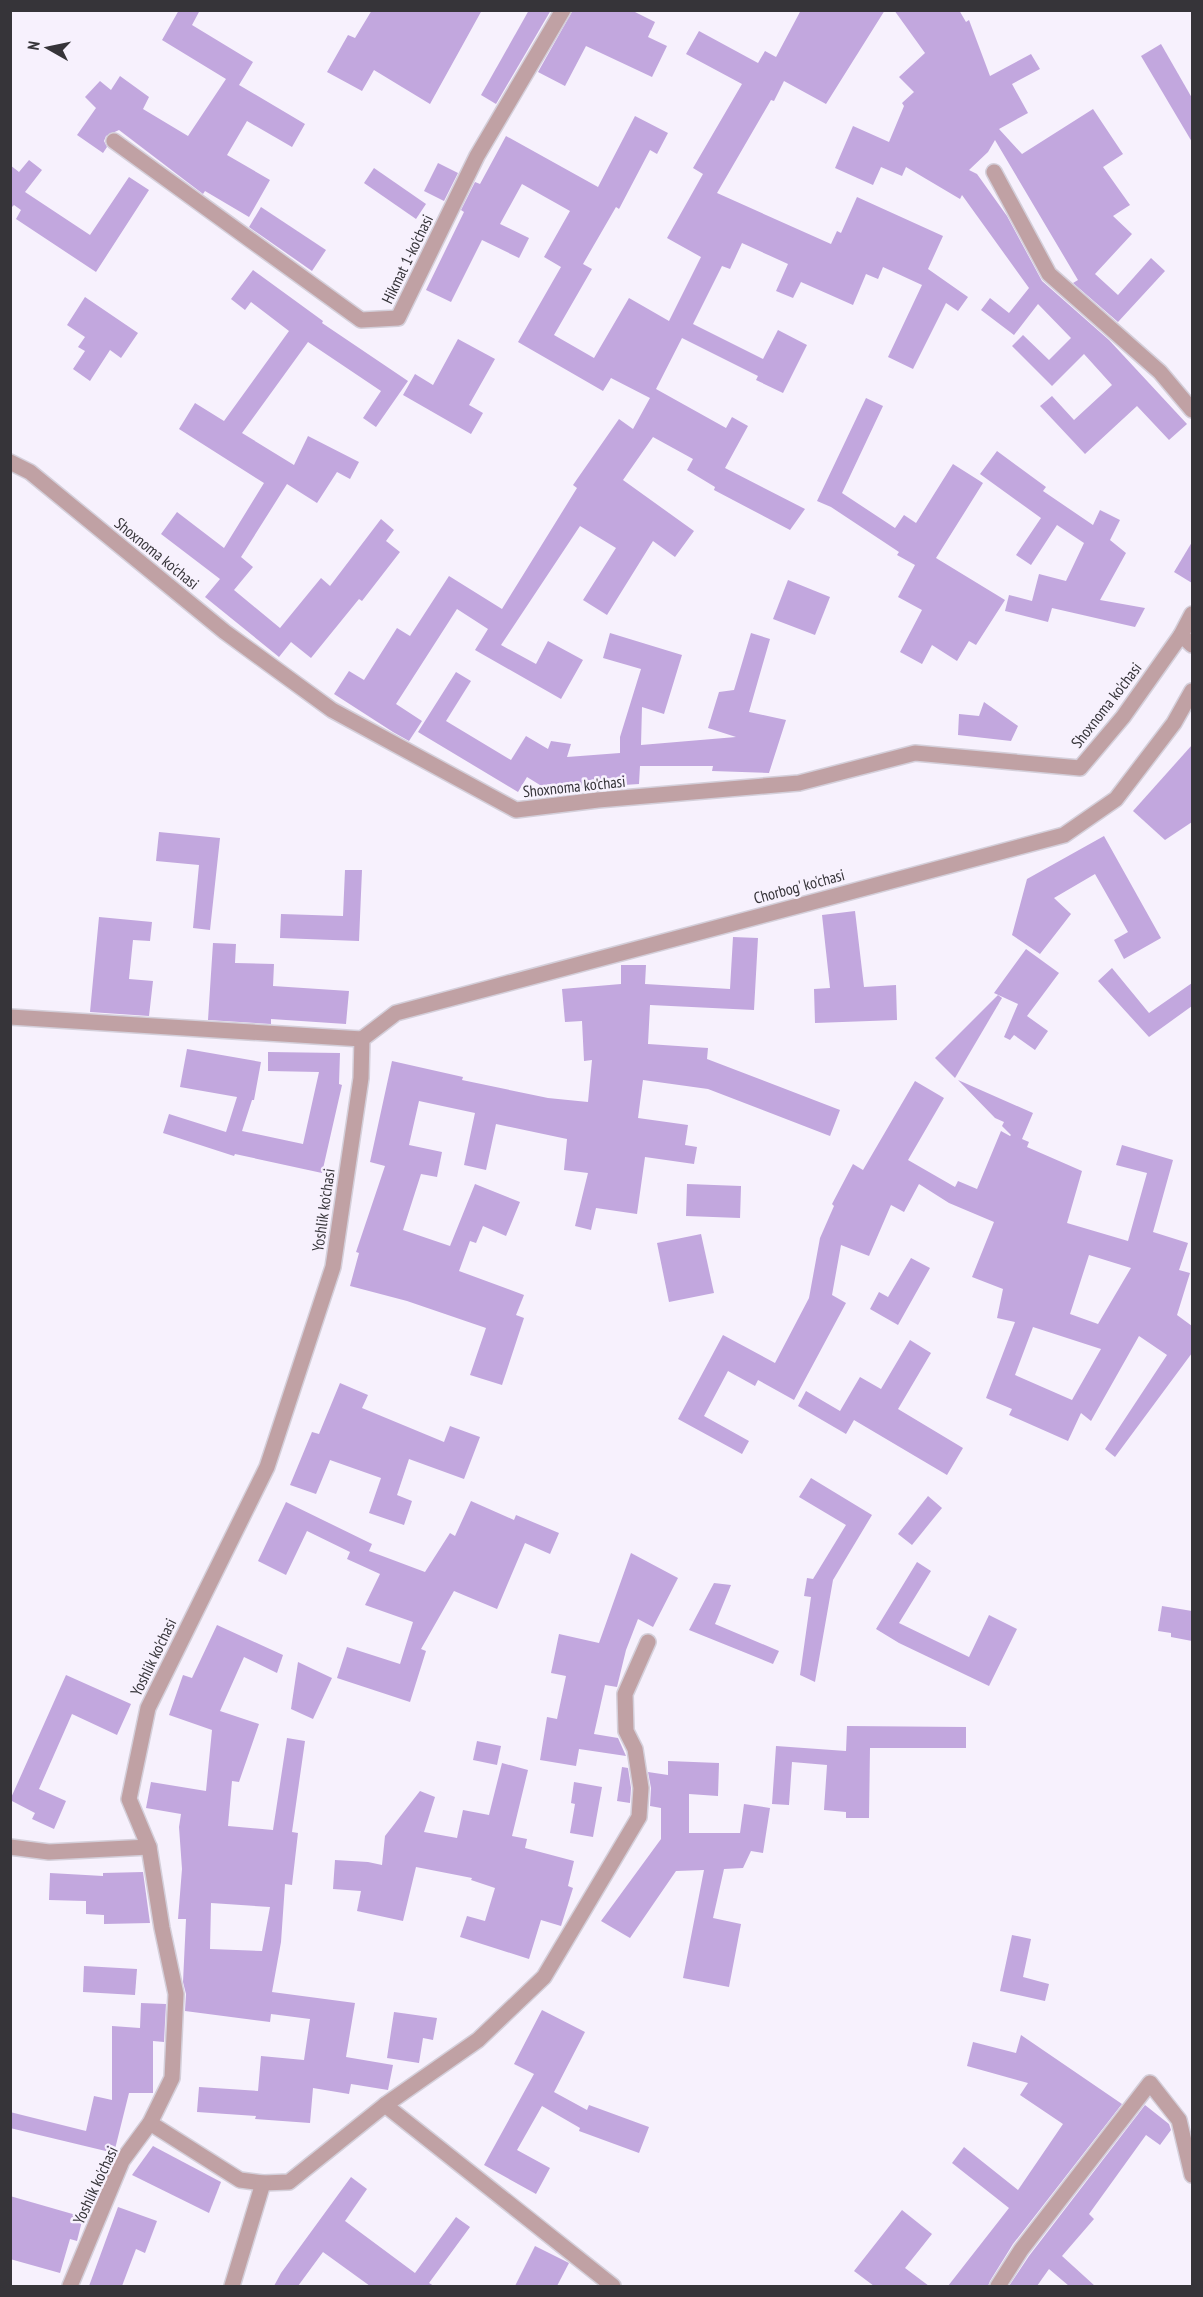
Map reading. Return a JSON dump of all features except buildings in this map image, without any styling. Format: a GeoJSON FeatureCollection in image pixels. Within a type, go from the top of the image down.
{"type":"FeatureCollection","features":[{"type":"Feature","properties":{"kind":"street","name":"Hikmat 1-ko'chasi"},"geometry":{"type":"LineString","coordinates":[[114,141],[361,320],[399,318],[477,156],[563,10]]}},
{"type":"Feature","properties":{"kind":"street"},"geometry":{"type":"LineString","coordinates":[[994,172],[1048,274],[1160,372],[1192,410]]}},
{"type":"Feature","properties":{"kind":"street","name":"Shoxnoma ko'chasi"},"geometry":{"type":"LineString","coordinates":[[10,462],[30,472],[225,632],[332,710],[516,810],[598,800],[799,783],[915,753],[1080,768],[1186,640]]}},
{"type":"Feature","properties":{"kind":"street"},"geometry":{"type":"LineString","coordinates":[[1186,640],[1192,614]]}},
{"type":"Feature","properties":{"kind":"street","name":"Chorbog' ko'chasi"},"geometry":{"type":"LineString","coordinates":[[362,1039],[396,1013],[1064,835],[1116,799],[1174,723],[1192,691]]}},
{"type":"Feature","properties":{"kind":"street"},"geometry":{"type":"LineString","coordinates":[[10,1017],[362,1039]]}},
{"type":"Feature","properties":{"kind":"street","name":"Yoshlik ko'chasi"},"geometry":{"type":"LineString","coordinates":[[70,2286],[122,2160],[150,2123],[172,2078],[176,1994],[162,1928],[149,1846],[129,1799],[148,1708],[267,1467],[333,1267],[361,1078],[362,1039]]}},
{"type":"Feature","properties":{"kind":"street"},"geometry":{"type":"LineString","coordinates":[[150,2123],[240,2180],[262,2183],[289,2182],[385,2105],[478,2040],[544,1977],[639,1817],[641,1788],[635,1749],[626,1731],[625,1694],[648,1642]]}},
{"type":"Feature","properties":{"kind":"street"},"geometry":{"type":"LineString","coordinates":[[10,1847],[50,1852],[149,1846]]}},
{"type":"Feature","properties":{"kind":"street"},"geometry":{"type":"LineString","coordinates":[[998,2286],[1022,2250],[1150,2083],[1179,2120],[1192,2175]]}},
{"type":"Feature","properties":{"kind":"street"},"geometry":{"type":"LineString","coordinates":[[385,2105],[613,2286]]}},
{"type":"Feature","properties":{"kind":"street"},"geometry":{"type":"LineString","coordinates":[[232,2286],[262,2183]]}}]}
